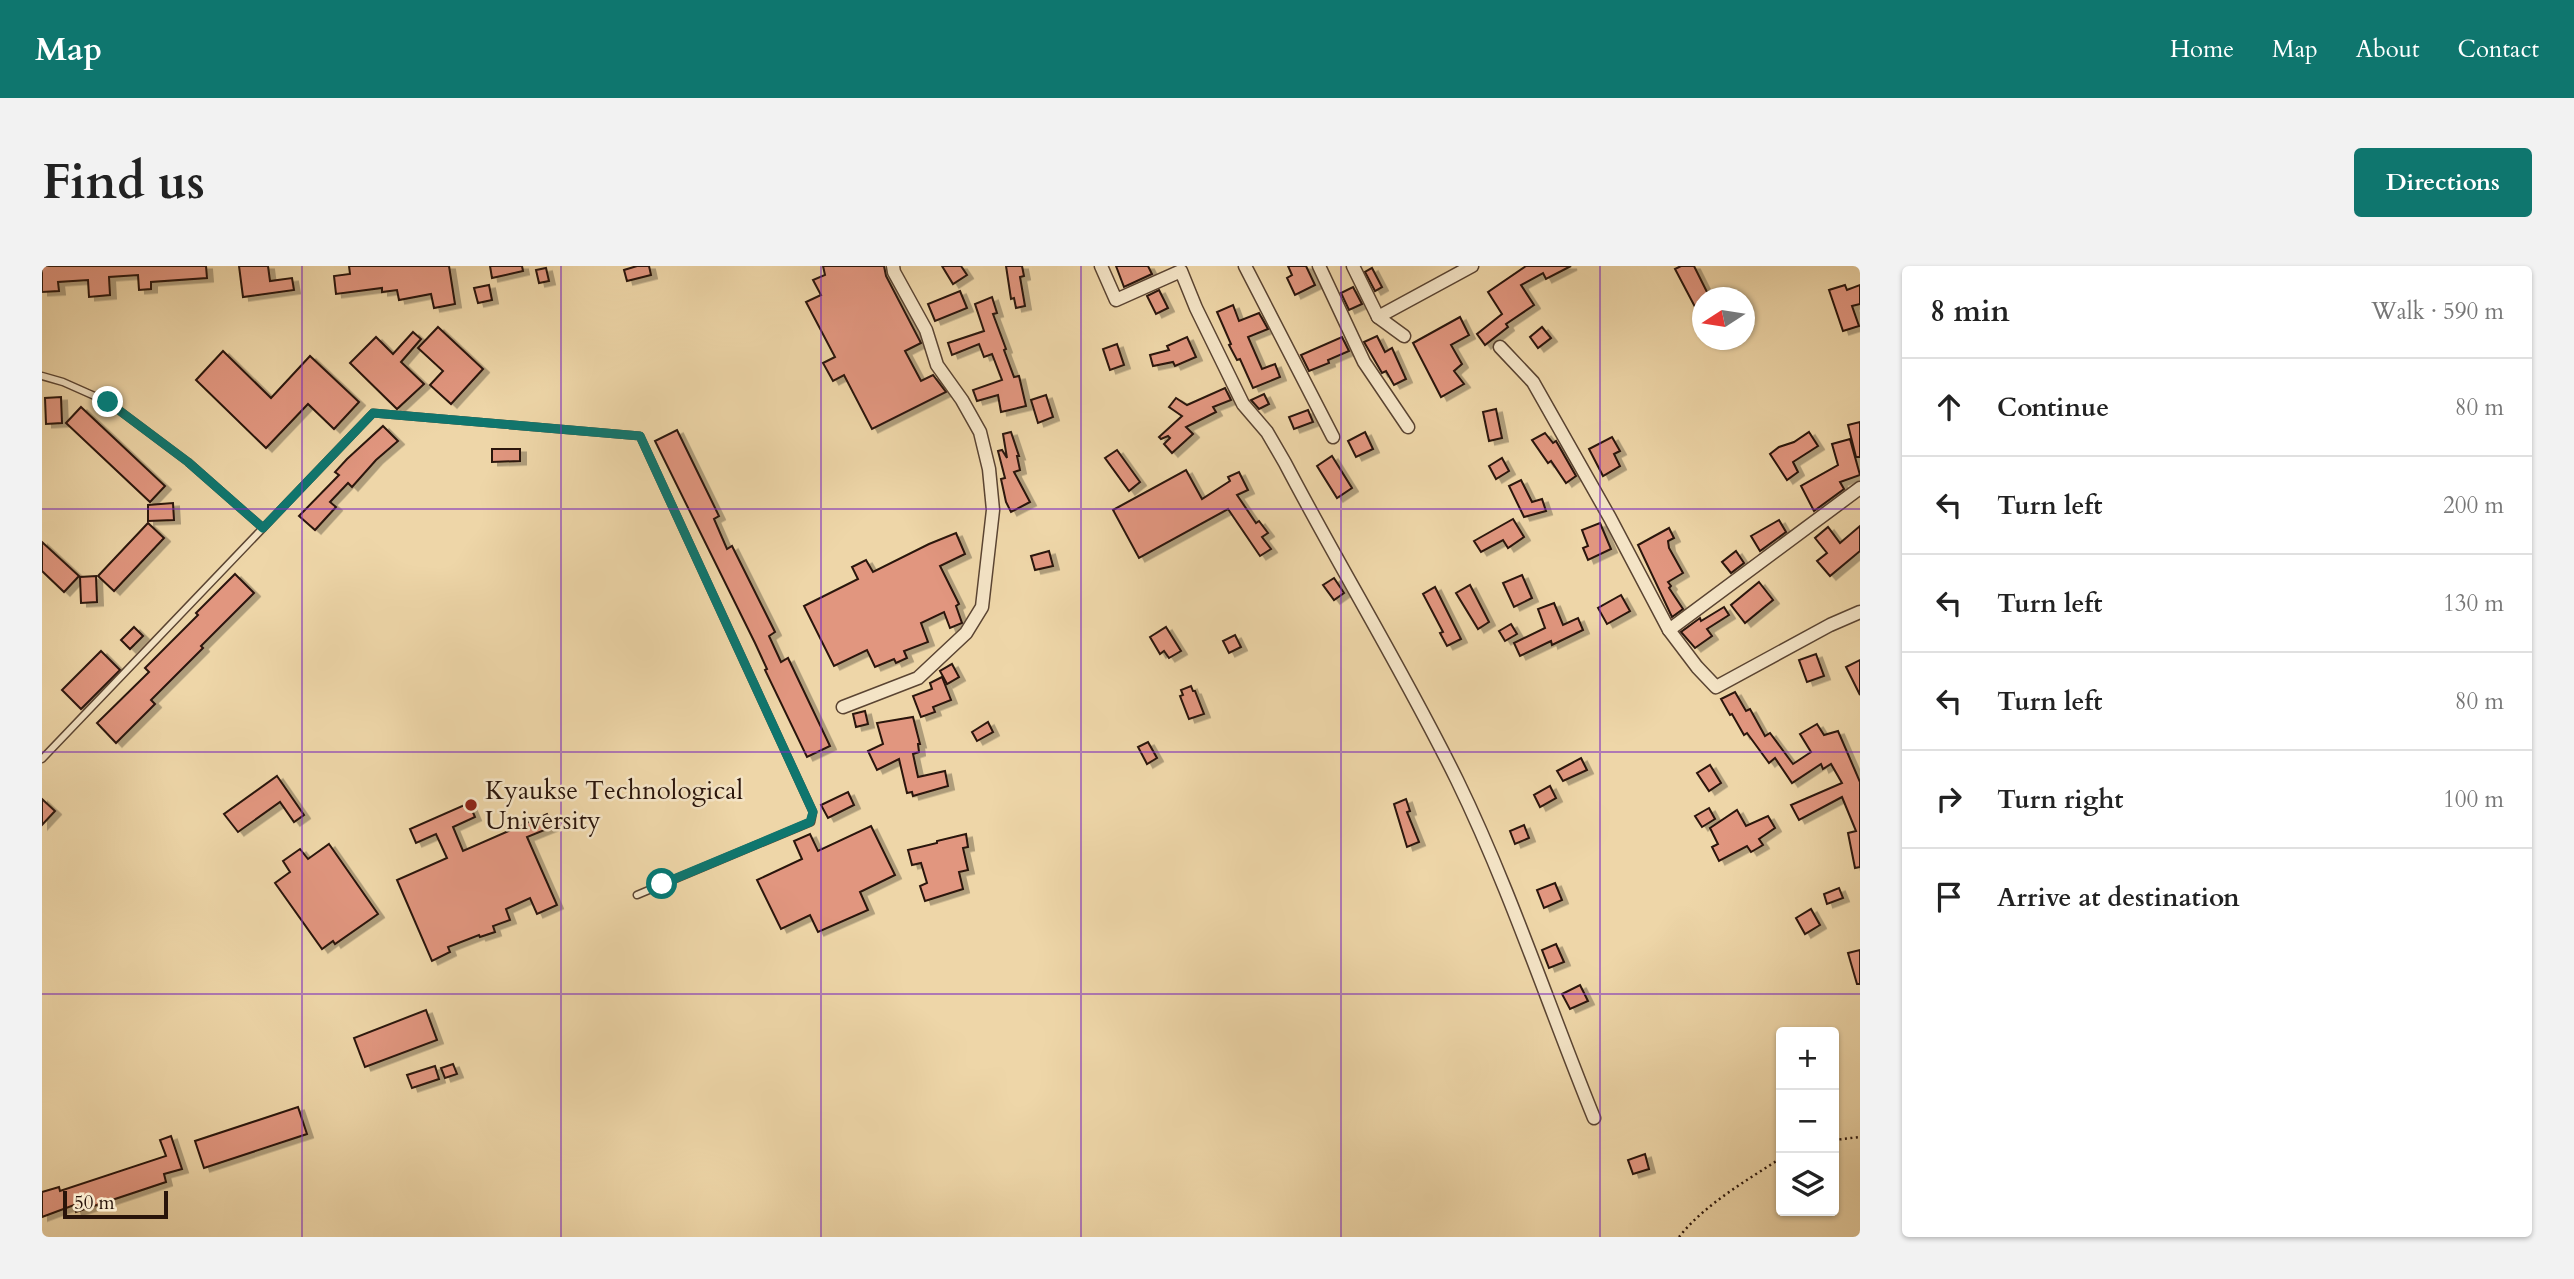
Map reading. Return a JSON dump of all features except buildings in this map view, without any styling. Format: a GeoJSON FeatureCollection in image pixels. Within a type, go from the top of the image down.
{"type":"FeatureCollection","features":[{"type":"Feature","properties":{"kind":"street"},"geometry":{"type":"LineString","coordinates":[[844,707],[918,678],[966,633],[982,607],[993,510],[989,469],[980,432],[962,400],[937,366],[926,330],[893,266]]}},
{"type":"Feature","properties":{"kind":"street"},"geometry":{"type":"LineString","coordinates":[[1101,266],[1116,300],[1181,271],[1243,404],[1267,432],[1285,463],[1456,779],[1511,899],[1557,1027],[1594,1118]]}},
{"type":"Feature","properties":{"kind":"street"},"geometry":{"type":"LineString","coordinates":[[1245,266],[1333,437]]}},
{"type":"Feature","properties":{"kind":"street"},"geometry":{"type":"LineString","coordinates":[[1319,266],[1364,362],[1408,427]]}},
{"type":"Feature","properties":{"kind":"street"},"geometry":{"type":"LineString","coordinates":[[1353,266],[1378,317],[1404,336]]}},
{"type":"Feature","properties":{"kind":"street"},"geometry":{"type":"LineString","coordinates":[[1378,317],[1472,266]]}},
{"type":"Feature","properties":{"kind":"street"},"geometry":{"type":"LineString","coordinates":[[1500,347],[1533,382],[1610,518],[1669,630],[1716,687],[1830,625],[1860,612]]}},
{"type":"Feature","properties":{"kind":"street"},"geometry":{"type":"LineString","coordinates":[[1669,630],[1860,488]]}},
{"type":"Feature","properties":{"kind":"lane"},"geometry":{"type":"LineString","coordinates":[[42,376],[63,382],[108,402],[188,462],[263,528]]}},
{"type":"Feature","properties":{"kind":"lane"},"geometry":{"type":"LineString","coordinates":[[42,759],[373,413],[640,436],[813,812],[810,822],[638,895]]}},
{"type":"Feature","properties":{"kind":"path"},"geometry":{"type":"LineString","coordinates":[[1839,1140],[1860,1138]]}},
{"type":"Feature","properties":{"kind":"path"},"geometry":{"type":"LineString","coordinates":[[1679,1237],[1726,1195],[1776,1161]]}},
{"type":"Feature","properties":{"kind":"place","name":"Kyaukse Technological University"},"geometry":{"type":"Point","coordinates":[471,805]}},
{"type":"Feature","properties":{"kind":"route"},"geometry":{"type":"LineString","coordinates":[[108,402],[188,462],[263,528],[373,413],[640,436],[813,812],[810,822],[662,884]]}}]}
